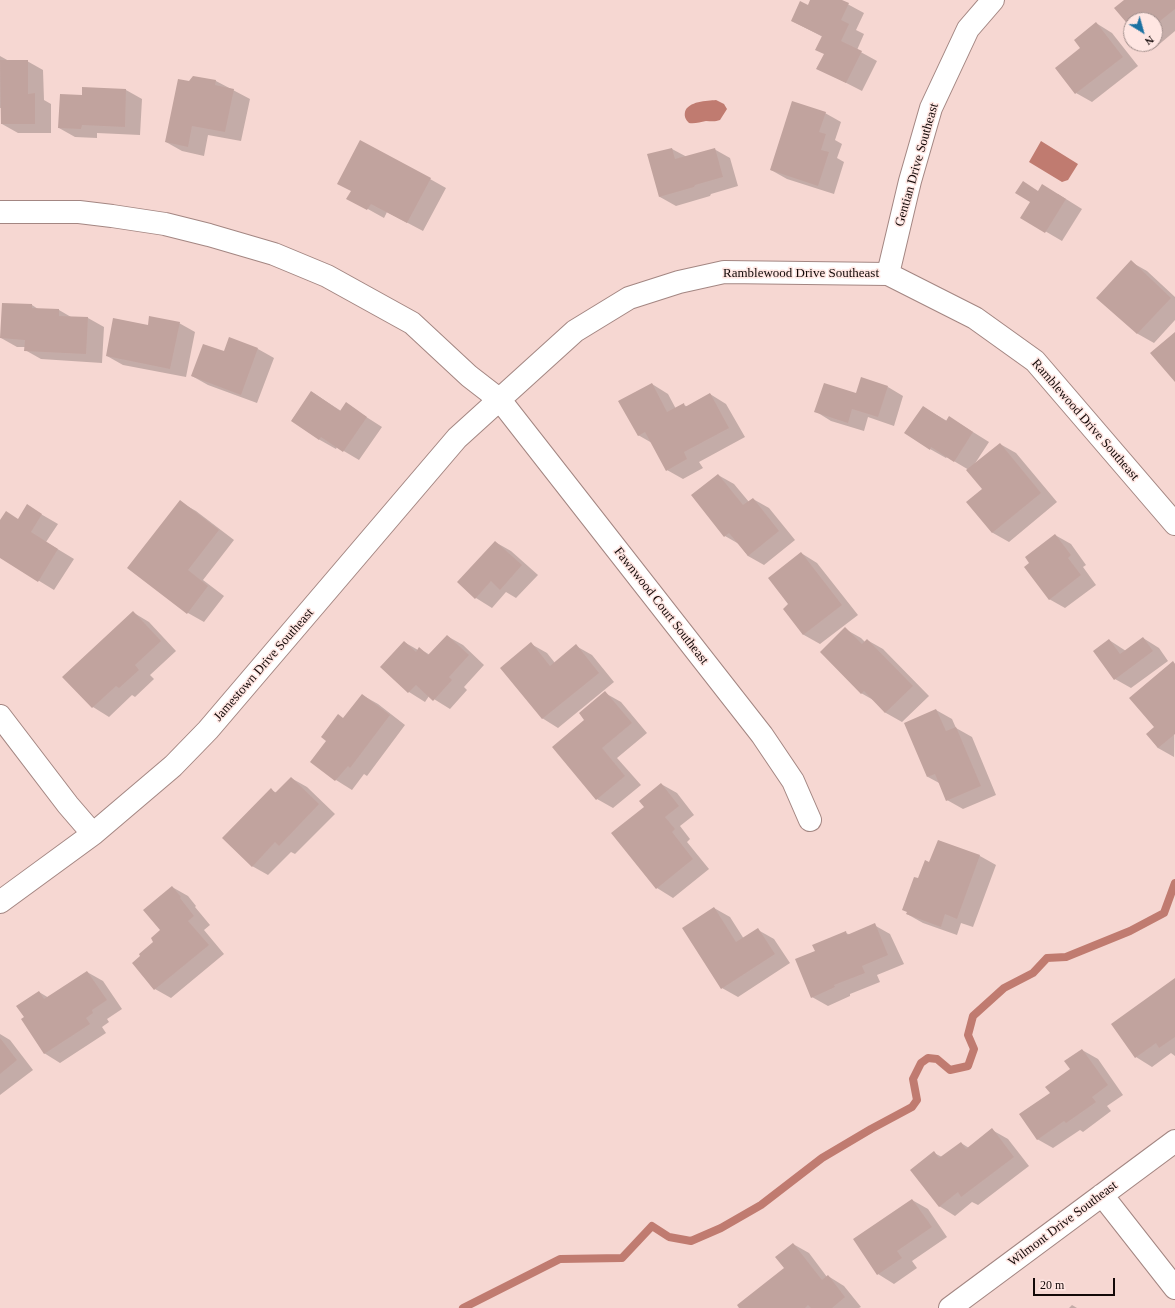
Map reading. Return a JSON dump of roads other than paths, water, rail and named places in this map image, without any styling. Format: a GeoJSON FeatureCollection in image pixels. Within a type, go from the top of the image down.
{"type":"FeatureCollection","features":[{"type":"Feature","properties":{"kind":"street","name":"Gentian Drive Southeast"},"geometry":{"type":"LineString","coordinates":[[888,274],[910,181],[931,108],[968,29],[993,0]]}},
{"type":"Feature","properties":{"kind":"street","name":"Fawnwood Court Southeast"},"geometry":{"type":"LineString","coordinates":[[0,212],[79,212],[165,224],[209,235],[274,254],[327,276],[412,323],[469,376],[500,400],[762,735],[793,781],[810,820]]}},
{"type":"Feature","properties":{"kind":"street","name":"Ramblewood Drive Southeast"},"geometry":{"type":"LineString","coordinates":[[500,400],[575,331],[629,298],[665,286],[724,272],[888,274],[975,318],[1036,361],[1175,524]]}},
{"type":"Feature","properties":{"kind":"street","name":"Jamestown Drive Southeast"},"geometry":{"type":"LineString","coordinates":[[0,902],[93,834],[173,766],[208,730],[457,438],[500,400]]}},
{"type":"Feature","properties":{"kind":"street"},"geometry":{"type":"LineString","coordinates":[[0,716],[68,805],[93,834]]}},
{"type":"Feature","properties":{"kind":"street","name":"Wilmont Drive Southeast"},"geometry":{"type":"LineString","coordinates":[[950,1308],[1175,1141]]}},
{"type":"Feature","properties":{"kind":"street"},"geometry":{"type":"LineString","coordinates":[[1102,1195],[1175,1288]]}},
{"type":"Feature","properties":{"kind":"waterway"},"geometry":{"type":"LineString","coordinates":[[463,1308],[560,1259],[622,1258],[652,1226],[669,1237],[691,1241],[721,1228],[761,1205],[822,1158],[912,1107],[917,1100],[913,1079],[921,1063],[928,1058],[937,1059],[950,1070],[968,1066],[974,1049],[968,1035],[973,1016],[1004,988],[1033,973],[1047,958],[1066,957],[1130,931],[1164,913],[1175,883]]}}]}
